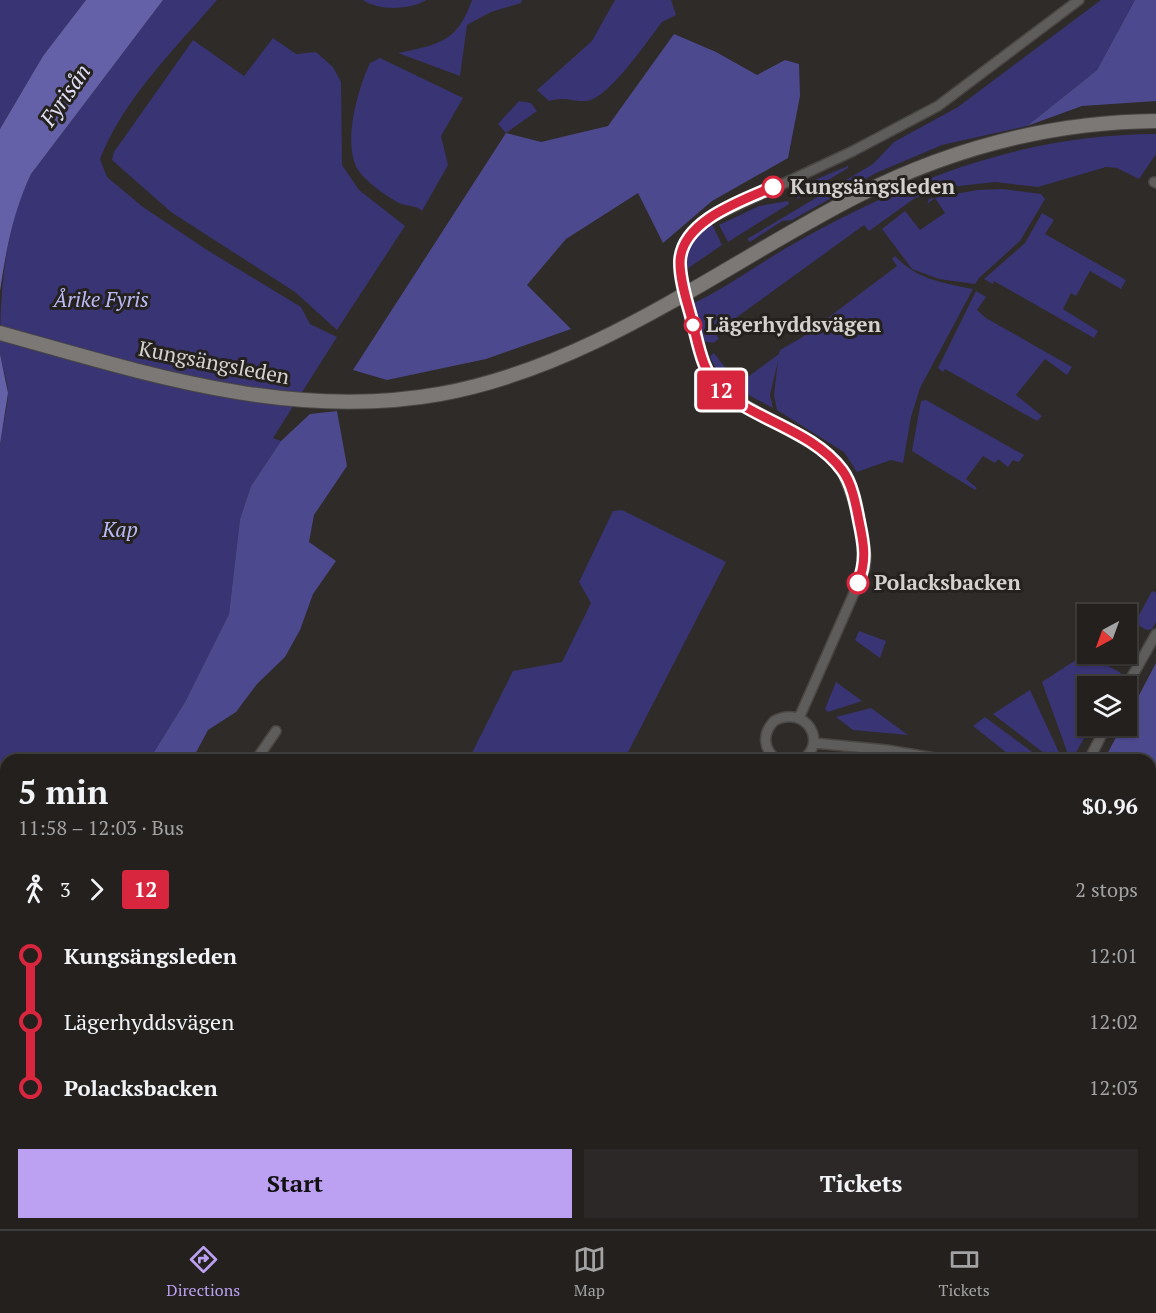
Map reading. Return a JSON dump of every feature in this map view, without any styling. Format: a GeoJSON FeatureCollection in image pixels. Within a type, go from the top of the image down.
{"type":"FeatureCollection","features":[{"type":"Feature","properties":{"kind":"main road","name":"Kungsängsleden"},"geometry":{"type":"LineString","coordinates":[[0,333],[214,389],[301,401],[384,401],[440,394],[502,380],[562,358],[696,289],[856,197],[929,164],[966,150],[1060,128],[1156,121]]}},
{"type":"Feature","properties":{"kind":"street"},"geometry":{"type":"LineString","coordinates":[[799,717],[865,568],[866,557],[858,514],[842,470],[822,450],[722,391],[710,378],[698,343],[681,272],[682,246],[692,231],[706,220],[871,142],[938,106],[1079,0]]}},
{"type":"Feature","properties":{"kind":"street"},"geometry":{"type":"LineString","coordinates":[[1132,676],[1156,634]]}},
{"type":"Feature","properties":{"kind":"street"},"geometry":{"type":"LineString","coordinates":[[770,754],[765,742],[769,727],[782,717],[799,717],[811,729],[814,743],[809,754]]}},
{"type":"Feature","properties":{"kind":"street"},"geometry":{"type":"LineString","coordinates":[[260,754],[276,731]]}},
{"type":"Feature","properties":{"kind":"street"},"geometry":{"type":"LineString","coordinates":[[1092,754],[1101,736]]}},
{"type":"Feature","properties":{"kind":"street"},"geometry":{"type":"LineString","coordinates":[[814,743],[911,754]]}},
{"type":"Feature","properties":{"kind":"green space"},"geometry":{"type":"Polygon","coordinates":[[[0,0],[86,0],[43,56],[0,129],[0,0]]]}},
{"type":"Feature","properties":{"kind":"green space"},"geometry":{"type":"Polygon","coordinates":[[[163,0],[217,0],[136,95],[122,115],[100,159],[107,177],[143,207],[207,250],[301,307],[310,324],[337,337],[273,438],[281,441],[251,486],[240,519],[229,614],[185,702],[153,754],[0,754],[0,445],[8,394],[0,353],[0,330],[5,261],[9,239],[31,174],[163,0]]]}},
{"type":"Feature","properties":{"kind":"green space"},"geometry":{"type":"Polygon","coordinates":[[[363,0],[426,0],[412,6],[394,8],[369,4],[363,0]]]}},
{"type":"Feature","properties":{"kind":"green space"},"geometry":{"type":"Polygon","coordinates":[[[472,0],[522,0],[521,3],[491,12],[467,25],[460,76],[398,53],[425,47],[445,39],[460,25],[472,0]]]}},
{"type":"Feature","properties":{"kind":"green space"},"geometry":{"type":"Polygon","coordinates":[[[615,0],[671,0],[676,15],[662,22],[627,68],[595,98],[586,101],[560,99],[549,101],[537,90],[592,41],[615,0]]]}},
{"type":"Feature","properties":{"kind":"green space"},"geometry":{"type":"Polygon","coordinates":[[[1101,0],[1135,0],[1097,70],[1027,126],[942,145],[876,173],[792,220],[782,221],[750,242],[747,239],[873,164],[894,142],[958,107],[1101,0]]]}},
{"type":"Feature","properties":{"kind":"green space"},"geometry":{"type":"Polygon","coordinates":[[[273,38],[296,54],[316,52],[333,67],[341,82],[342,165],[359,190],[405,226],[337,330],[295,292],[171,212],[112,160],[114,152],[193,40],[244,76],[273,38]]]}},
{"type":"Feature","properties":{"kind":"green space"},"geometry":{"type":"Polygon","coordinates":[[[380,58],[463,98],[441,136],[448,165],[422,211],[397,202],[376,188],[361,175],[353,159],[352,131],[357,101],[370,63],[380,58]]]}},
{"type":"Feature","properties":{"kind":"green space"},"geometry":{"type":"Polygon","coordinates":[[[519,101],[531,103],[537,111],[506,133],[498,124],[519,101]]]}},
{"type":"Feature","properties":{"kind":"green space"},"geometry":{"type":"Polygon","coordinates":[[[1156,134],[1156,154],[1139,179],[1117,168],[1106,167],[1038,187],[995,182],[941,188],[915,198],[869,231],[864,225],[715,333],[719,339],[713,343],[702,341],[694,303],[795,243],[881,199],[969,164],[1014,152],[1060,142],[1108,136],[1156,134]]]}},
{"type":"Feature","properties":{"kind":"green space"},"geometry":{"type":"Polygon","coordinates":[[[848,166],[848,168],[797,199],[798,187],[848,166]]]}},
{"type":"Feature","properties":{"kind":"green space"},"geometry":{"type":"Polygon","coordinates":[[[1002,189],[1041,194],[1045,199],[1020,241],[975,284],[939,279],[912,269],[882,229],[905,211],[920,230],[945,213],[935,198],[927,204],[929,199],[977,190],[1002,189]]]}},
{"type":"Feature","properties":{"kind":"green space"},"geometry":{"type":"Polygon","coordinates":[[[788,201],[789,204],[728,242],[719,225],[759,206],[788,201]]]}},
{"type":"Feature","properties":{"kind":"green space"},"geometry":{"type":"Polygon","coordinates":[[[1042,213],[1054,220],[1045,234],[1126,280],[1121,289],[1090,271],[1076,296],[1071,293],[1063,309],[1098,331],[1094,338],[994,281],[993,284],[984,279],[1025,243],[1042,213]]]}},
{"type":"Feature","properties":{"kind":"green space"},"geometry":{"type":"Polygon","coordinates":[[[712,224],[722,245],[687,269],[692,242],[712,224]]]}},
{"type":"Feature","properties":{"kind":"green space"},"geometry":{"type":"Polygon","coordinates":[[[895,256],[921,275],[973,289],[920,388],[911,417],[903,463],[891,460],[857,472],[844,452],[777,410],[774,395],[778,361],[770,395],[773,408],[728,381],[714,365],[710,356],[714,353],[729,373],[732,371],[741,382],[779,354],[780,350],[801,338],[897,266],[892,259],[895,256]]]}},
{"type":"Feature","properties":{"kind":"green space"},"geometry":{"type":"Polygon","coordinates":[[[976,291],[986,297],[977,310],[986,318],[1072,367],[1067,375],[1045,359],[1016,395],[1042,416],[1037,421],[945,369],[943,372],[938,368],[976,291]]]}},
{"type":"Feature","properties":{"kind":"green space"},"geometry":{"type":"Polygon","coordinates":[[[926,400],[1024,455],[1019,462],[1013,460],[1008,467],[998,459],[995,463],[983,456],[966,479],[977,488],[975,490],[912,451],[921,401],[926,400]]]}},
{"type":"Feature","properties":{"kind":"green space"},"geometry":{"type":"Polygon","coordinates":[[[622,510],[726,562],[627,754],[472,754],[513,671],[562,662],[591,603],[579,582],[613,511],[622,510]]]}},
{"type":"Feature","properties":{"kind":"green space"},"geometry":{"type":"Polygon","coordinates":[[[1152,591],[1156,593],[1156,622],[1152,629],[1147,630],[1137,625],[1138,617],[1152,591]]]}},
{"type":"Feature","properties":{"kind":"green space"},"geometry":{"type":"Polygon","coordinates":[[[859,631],[886,641],[880,658],[855,640],[859,631]]]}},
{"type":"Feature","properties":{"kind":"green space"},"geometry":{"type":"Polygon","coordinates":[[[1077,659],[1077,664],[1104,664],[1121,673],[1119,676],[1077,676],[1077,736],[1085,736],[1075,754],[1068,754],[1042,682],[1077,659]]]}},
{"type":"Feature","properties":{"kind":"green space"},"geometry":{"type":"Polygon","coordinates":[[[836,682],[862,701],[828,712],[825,709],[836,682]]]}},
{"type":"Feature","properties":{"kind":"green space"},"geometry":{"type":"Polygon","coordinates":[[[1030,690],[1060,754],[1045,754],[993,714],[1030,690]]]}},
{"type":"Feature","properties":{"kind":"green space"},"geometry":{"type":"Polygon","coordinates":[[[871,708],[908,735],[853,730],[836,717],[871,708]]]}},
{"type":"Feature","properties":{"kind":"green space"},"geometry":{"type":"Polygon","coordinates":[[[985,717],[1035,754],[1007,753],[973,726],[985,717]]]}},
{"type":"Feature","properties":{"kind":"shaded area"},"geometry":{"type":"Polygon","coordinates":[[[1135,0],[1156,0],[1156,101],[1082,106],[1027,126],[1097,70],[1135,0]]]}},
{"type":"Feature","properties":{"kind":"shaded area"},"geometry":{"type":"Polygon","coordinates":[[[674,34],[716,52],[757,75],[785,60],[799,64],[800,96],[788,158],[712,201],[663,243],[638,193],[566,239],[527,285],[571,329],[486,359],[387,380],[353,370],[506,133],[541,142],[608,126],[674,34]]]}},
{"type":"Feature","properties":{"kind":"shaded area"},"geometry":{"type":"Polygon","coordinates":[[[337,411],[347,466],[314,515],[309,542],[336,561],[313,594],[300,630],[285,657],[257,684],[236,712],[208,730],[195,754],[153,754],[185,702],[229,614],[240,519],[251,486],[281,441],[310,414],[337,411]]]}},
{"type":"Feature","properties":{"kind":"shaded area"},"geometry":{"type":"Polygon","coordinates":[[[1156,663],[1156,754],[1107,754],[1117,736],[1137,736],[1137,699],[1156,663]]]}},
{"type":"Feature","properties":{"kind":"water","name":"Fyrisån"},"geometry":{"type":"Polygon","coordinates":[[[86,0],[163,0],[31,174],[11,231],[0,291],[0,129],[43,56],[86,0]]]}},
{"type":"Feature","properties":{"kind":"water"},"geometry":{"type":"Polygon","coordinates":[[[0,354],[8,393],[0,444],[0,354]]]}},
{"type":"Feature","properties":{"kind":"bus line","name":"12"},"geometry":{"type":"LineString","coordinates":[[773,187],[706,220],[692,231],[682,246],[681,272],[700,355],[710,378],[722,391],[734,399],[822,450],[846,477],[858,514],[866,557],[865,568],[858,583]]}},
{"type":"Feature","properties":{"kind":"place","name":"Kungsängsleden"},"geometry":{"type":"Point","coordinates":[773,187]}},
{"type":"Feature","properties":{"kind":"place","name":"Lägerhyddsvägen"},"geometry":{"type":"Point","coordinates":[693,325]}},
{"type":"Feature","properties":{"kind":"place","name":"Polacksbacken"},"geometry":{"type":"Point","coordinates":[858,583]}},
{"type":"Feature","properties":{"kind":"park label","name":"Årike Fyris"},"geometry":{"type":"Point","coordinates":[101,300]}},
{"type":"Feature","properties":{"kind":"park label","name":"Kap"},"geometry":{"type":"Point","coordinates":[120,530]}}]}
